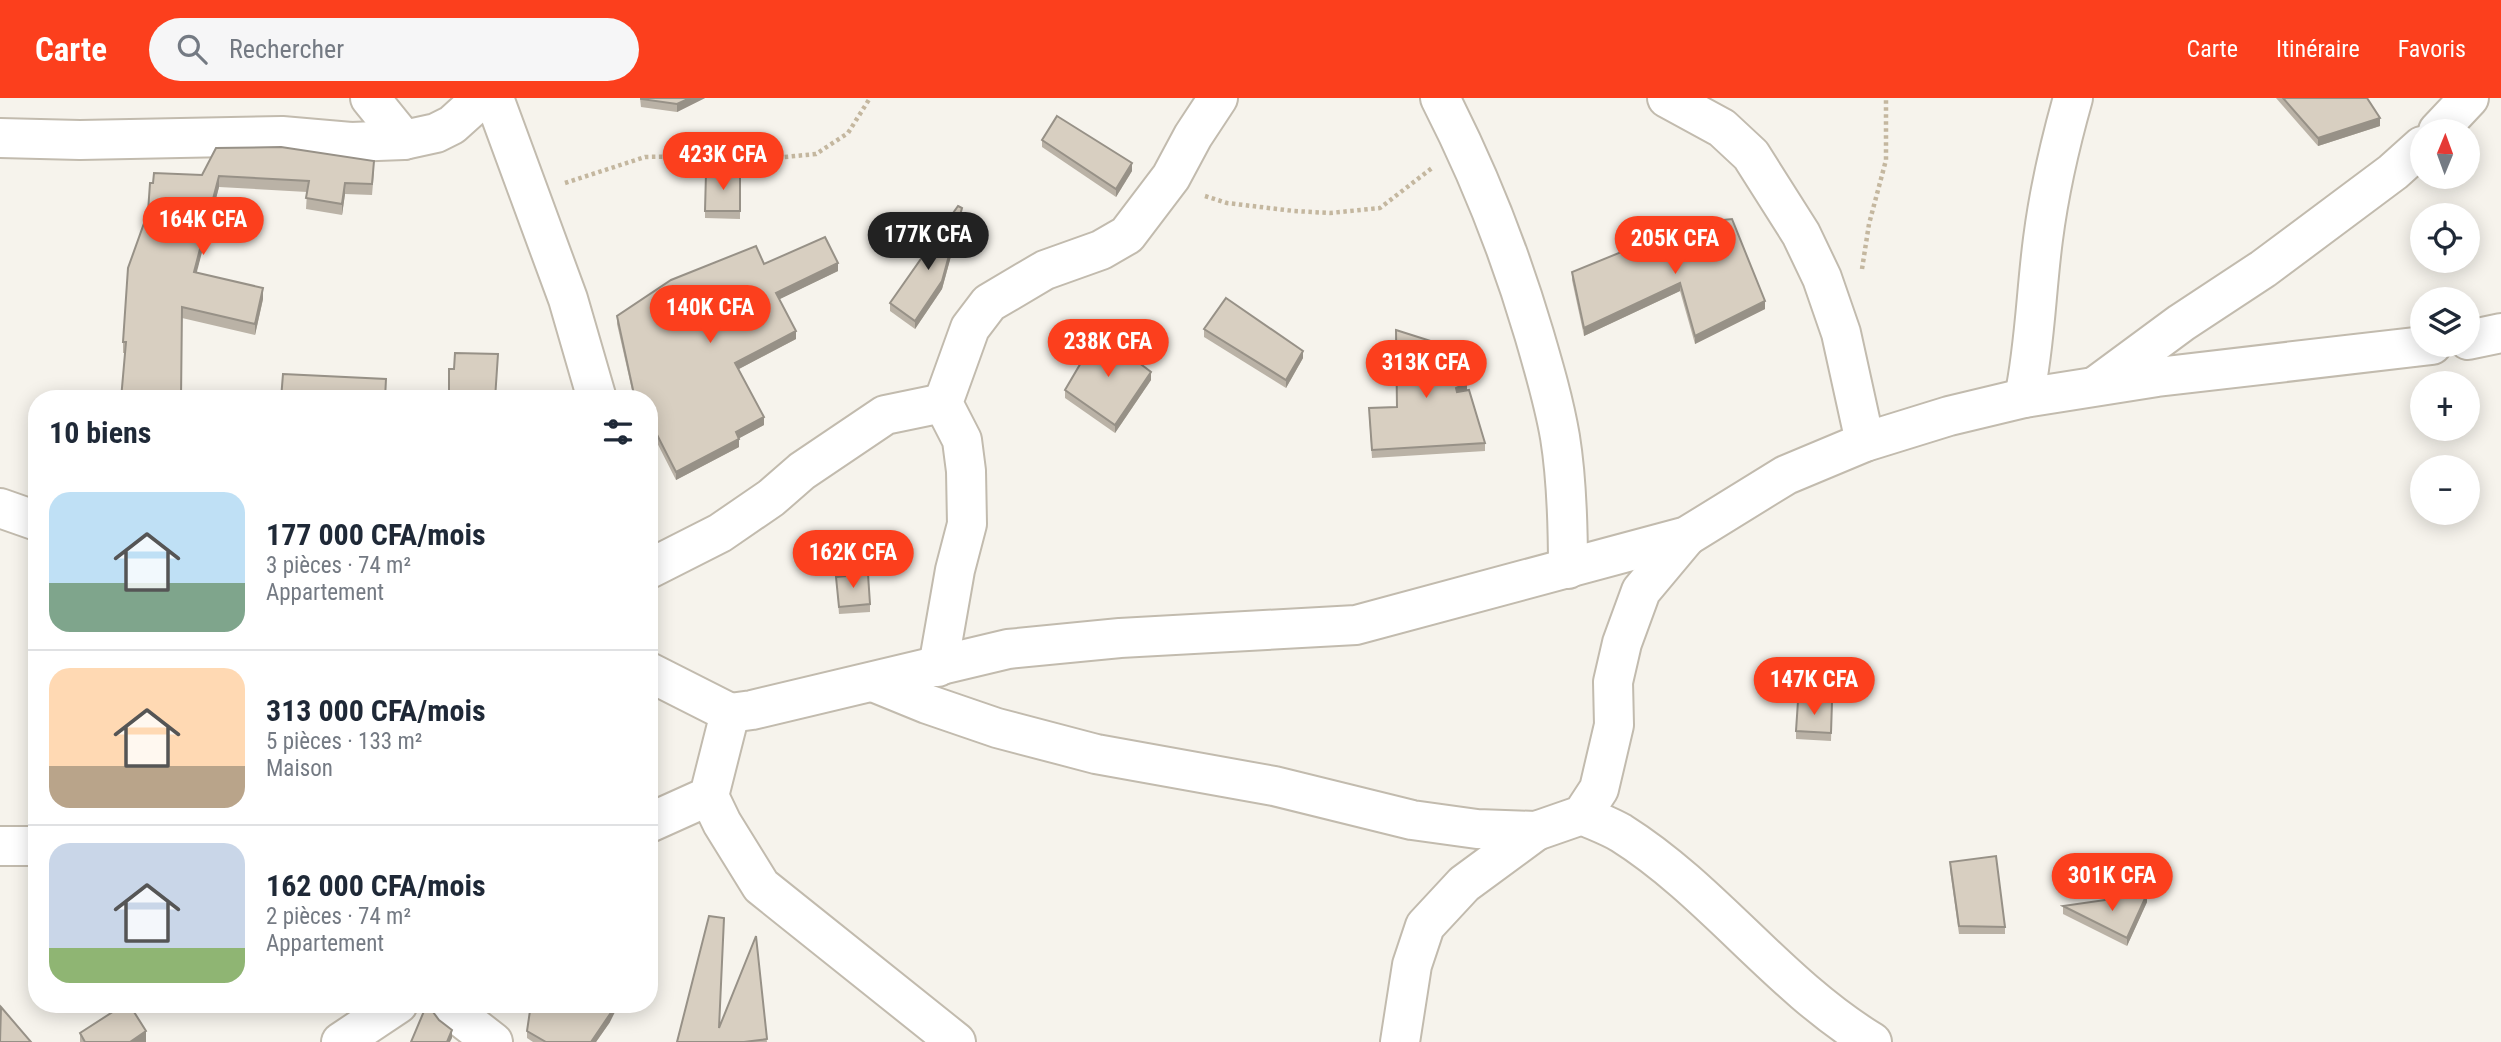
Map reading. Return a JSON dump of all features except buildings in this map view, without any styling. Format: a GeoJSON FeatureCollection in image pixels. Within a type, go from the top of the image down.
{"type":"FeatureCollection","features":[{"type":"Feature","properties":{"kind":"street"},"geometry":{"type":"LineString","coordinates":[[370,98],[404,140]]}},
{"type":"Feature","properties":{"kind":"street"},"geometry":{"type":"LineString","coordinates":[[0,138],[80,140],[260,136],[351,142],[404,140],[436,133],[452,125],[482,98]]}},
{"type":"Feature","properties":{"kind":"street"},"geometry":{"type":"LineString","coordinates":[[494,98],[507,139],[529,191],[551,260],[568,299],[594,390]]}},
{"type":"Feature","properties":{"kind":"street"},"geometry":{"type":"LineString","coordinates":[[938,667],[955,570],[967,524],[966,471],[962,440],[943,403],[970,328],[989,303],[1045,270],[1101,250],[1127,235],[1171,177],[1218,98]]}},
{"type":"Feature","properties":{"kind":"street"},"geometry":{"type":"LineString","coordinates":[[1440,98],[1464,144],[1515,271],[1546,374],[1560,437],[1568,527],[1568,569]]}},
{"type":"Feature","properties":{"kind":"street"},"geometry":{"type":"LineString","coordinates":[[1667,98],[1722,128],[1751,155],[1801,234],[1822,278],[1841,333],[1865,442]]}},
{"type":"Feature","properties":{"kind":"street"},"geometry":{"type":"LineString","coordinates":[[2024,398],[2043,236],[2073,98]]}},
{"type":"Feature","properties":{"kind":"street"},"geometry":{"type":"LineString","coordinates":[[2449,119],[2469,98]]}},
{"type":"Feature","properties":{"kind":"street"},"geometry":{"type":"LineString","coordinates":[[2094,387],[2263,269],[2410,157]]}},
{"type":"Feature","properties":{"kind":"street"},"geometry":{"type":"LineString","coordinates":[[2480,337],[2501,333]]}},
{"type":"Feature","properties":{"kind":"street"},"geometry":{"type":"LineString","coordinates":[[658,677],[730,713],[1009,649],[1120,638],[1356,625],[1687,536],[1786,475],[1865,442],[1949,416],[2024,398],[2094,387],[2410,348]]}},
{"type":"Feature","properties":{"kind":"street"},"geometry":{"type":"LineString","coordinates":[[658,564],[720,533],[771,498],[802,471],[885,415],[943,403]]}},
{"type":"Feature","properties":{"kind":"street"},"geometry":{"type":"LineString","coordinates":[[0,508],[28,518]]}},
{"type":"Feature","properties":{"kind":"street"},"geometry":{"type":"LineString","coordinates":[[1400,1042],[1412,965],[1425,926],[1464,884],[1536,831],[1582,815],[1599,789],[1614,724],[1613,682],[1622,643],[1641,591],[1687,536]]}},
{"type":"Feature","properties":{"kind":"street"},"geometry":{"type":"LineString","coordinates":[[873,682],[927,704],[997,727],[1096,754],[1274,786],[1412,820],[1477,829],[1536,831]]}},
{"type":"Feature","properties":{"kind":"street"},"geometry":{"type":"LineString","coordinates":[[730,713],[709,796],[722,823],[761,886],[956,1042]]}},
{"type":"Feature","properties":{"kind":"street"},"geometry":{"type":"LineString","coordinates":[[658,819],[709,796]]}},
{"type":"Feature","properties":{"kind":"street"},"geometry":{"type":"LineString","coordinates":[[1582,815],[1618,831],[1651,853],[1812,999],[1871,1042]]}},
{"type":"Feature","properties":{"kind":"street"},"geometry":{"type":"LineString","coordinates":[[0,846],[28,846]]}},
{"type":"Feature","properties":{"kind":"street"},"geometry":{"type":"LineString","coordinates":[[341,1042],[384,1013]]}},
{"type":"Feature","properties":{"kind":"path"},"geometry":{"type":"LineString","coordinates":[[529,191],[566,183],[645,157],[764,159],[816,154],[848,133],[870,98]]}},
{"type":"Feature","properties":{"kind":"path"},"geometry":{"type":"LineString","coordinates":[[1862,273],[1869,224],[1886,160],[1886,98]]}},
{"type":"Feature","properties":{"kind":"path"},"geometry":{"type":"LineString","coordinates":[[1171,177],[1182,189],[1227,203],[1330,213],[1380,208],[1464,144]]}}]}
